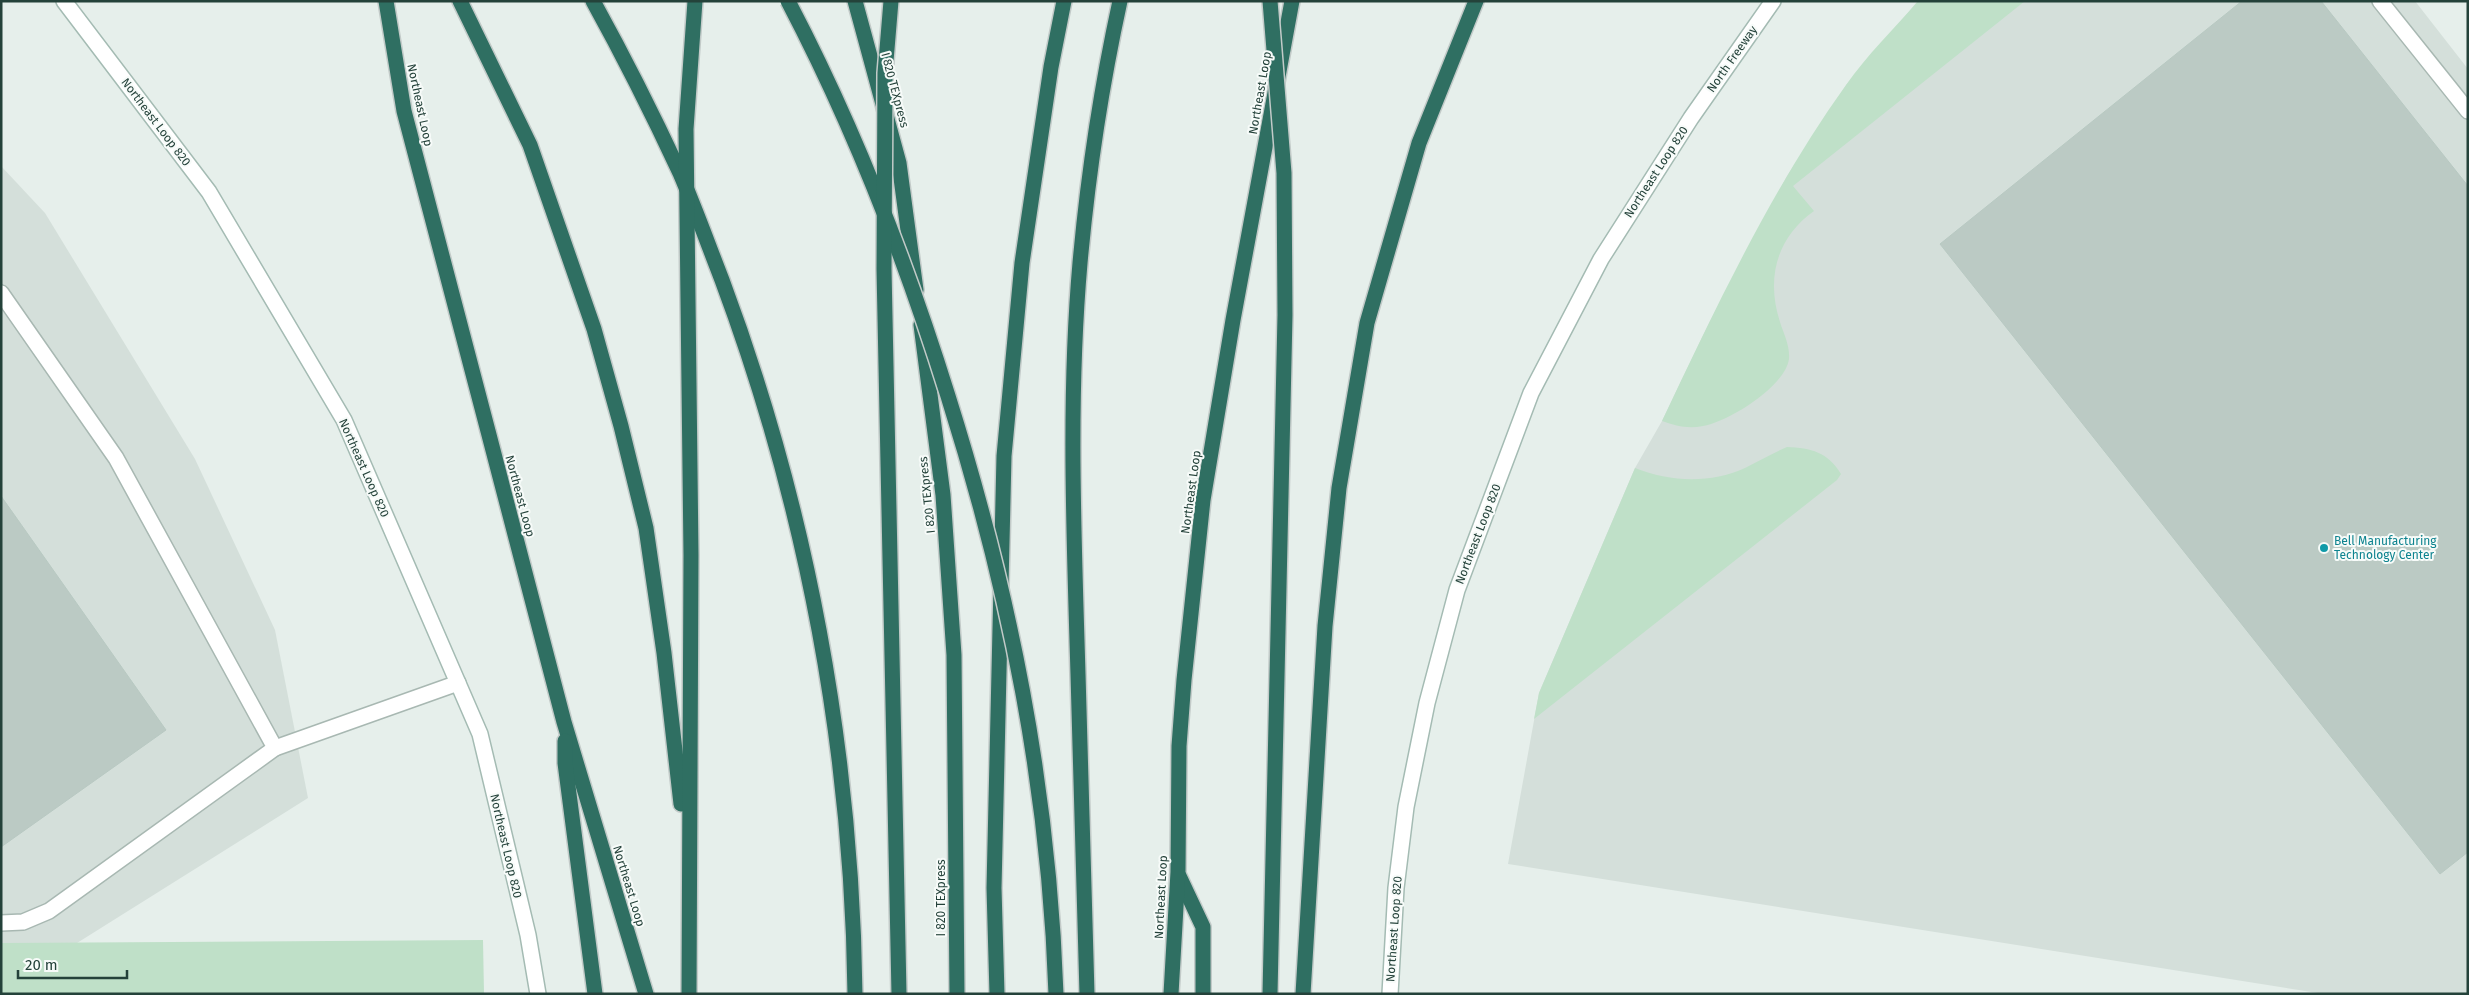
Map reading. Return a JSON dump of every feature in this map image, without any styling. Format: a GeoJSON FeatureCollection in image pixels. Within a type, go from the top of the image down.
{"type":"FeatureCollection","features":[{"type":"Feature","properties":{"kind":"highway","name":"Northeast Loop"},"geometry":{"type":"LineString","coordinates":[[386,1],[404,111],[564,722],[646,994]]}},
{"type":"Feature","properties":{"kind":"highway"},"geometry":{"type":"LineString","coordinates":[[460,1],[530,145],[594,329],[621,426],[646,528],[664,653],[675,743],[688,920]]}},
{"type":"Feature","properties":{"kind":"highway"},"geometry":{"type":"LineString","coordinates":[[593,1],[676,166],[702,229],[754,368],[794,508],[812,590],[842,777],[850,859],[855,994]]}},
{"type":"Feature","properties":{"kind":"highway"},"geometry":{"type":"LineString","coordinates":[[688,994],[691,554],[686,129],[696,1]]}},
{"type":"Feature","properties":{"kind":"highway"},"geometry":{"type":"LineString","coordinates":[[788,1],[835,94],[905,268],[940,369],[993,548],[1022,677],[1038,778],[1050,891],[1056,994]]}},
{"type":"Feature","properties":{"kind":"highway","name":"I 820 TEXpress"},"geometry":{"type":"LineString","coordinates":[[855,1],[899,163],[943,495],[954,655],[957,994]]}},
{"type":"Feature","properties":{"kind":"highway"},"geometry":{"type":"LineString","coordinates":[[891,1],[885,73],[884,269],[899,994]]}},
{"type":"Feature","properties":{"kind":"highway"},"geometry":{"type":"LineString","coordinates":[[997,994],[995,869],[1004,456],[1022,262],[1051,67],[1064,1]]}},
{"type":"Feature","properties":{"kind":"highway"},"geometry":{"type":"LineString","coordinates":[[1087,994],[1075,575],[1076,344],[1080,265],[1088,191],[1099,107],[1120,1]]}},
{"type":"Feature","properties":{"kind":"highway"},"geometry":{"type":"LineString","coordinates":[[1270,1],[1284,173],[1285,315],[1270,994]]}},
{"type":"Feature","properties":{"kind":"highway","name":"Northeast Loop"},"geometry":{"type":"LineString","coordinates":[[1171,994],[1178,872],[1179,746],[1203,500],[1233,320],[1292,1]]}},
{"type":"Feature","properties":{"kind":"highway"},"geometry":{"type":"LineString","coordinates":[[1303,994],[1325,626],[1339,488],[1367,323],[1419,143],[1476,1]]}},
{"type":"Feature","properties":{"kind":"highway"},"geometry":{"type":"LineString","coordinates":[[564,722],[565,763],[595,994]]}},
{"type":"Feature","properties":{"kind":"highway"},"geometry":{"type":"LineString","coordinates":[[1178,872],[1203,928],[1203,994]]}},
{"type":"Feature","properties":{"kind":"main road","name":"Northeast Loop 820"},"geometry":{"type":"LineString","coordinates":[[64,1],[209,192],[344,420],[480,734],[528,935],[538,994]]}},
{"type":"Feature","properties":{"kind":"main road","name":"North Freeway"},"geometry":{"type":"LineString","coordinates":[[1691,118],[1773,1]]}},
{"type":"Feature","properties":{"kind":"main road"},"geometry":{"type":"LineString","coordinates":[[2380,1],[2468,111]]}},
{"type":"Feature","properties":{"kind":"main road","name":"Northeast Loop 820"},"geometry":{"type":"LineString","coordinates":[[1390,994],[1396,888],[1406,807],[1427,703],[1457,590],[1531,393],[1601,259],[1691,118]]}},
{"type":"Feature","properties":{"kind":"main road"},"geometry":{"type":"LineString","coordinates":[[1,293],[116,458],[275,748]]}},
{"type":"Feature","properties":{"kind":"main road"},"geometry":{"type":"LineString","coordinates":[[1,923],[23,922],[49,911],[275,748],[458,683]]}},
{"type":"Feature","properties":{"kind":"shaded area"},"geometry":{"type":"Polygon","coordinates":[[[1918,1],[2415,1],[2468,69],[2468,994],[2324,994],[1508,864],[1539,693],[1635,468],[1662,421],[1710,321],[1787,176],[1847,84],[1918,1]]]}},
{"type":"Feature","properties":{"kind":"shaded area"},"geometry":{"type":"Polygon","coordinates":[[[1,166],[45,213],[195,459],[275,630],[308,798],[77,943],[1,943],[1,166]]]}},
{"type":"Feature","properties":{"kind":"green space"},"geometry":{"type":"Polygon","coordinates":[[[1918,1],[2025,1],[1793,186],[1814,211],[1791,234],[1778,260],[1774,290],[1780,322],[1788,345],[1789,359],[1785,370],[1777,381],[1754,402],[1714,423],[1698,427],[1687,427],[1662,421],[1746,249],[1794,165],[1819,124],[1854,74],[1918,1]]]}},
{"type":"Feature","properties":{"kind":"green space"},"geometry":{"type":"Polygon","coordinates":[[[1787,447],[1811,450],[1825,456],[1841,474],[1837,480],[1534,719],[1539,693],[1635,468],[1662,476],[1704,479],[1718,477],[1745,468],[1787,447]]]}},
{"type":"Feature","properties":{"kind":"green space"},"geometry":{"type":"Polygon","coordinates":[[[483,940],[484,994],[1,994],[1,943],[483,940]]]}},
{"type":"Feature","properties":{"kind":"building","name":"Bell Manufacturing Technology Center"},"geometry":{"type":"Polygon","coordinates":[[[2242,1],[2321,1],[2468,186],[2468,852],[2440,874],[1940,244],[2242,1]]]}},
{"type":"Feature","properties":{"kind":"building"},"geometry":{"type":"Polygon","coordinates":[[[1,496],[166,730],[1,847],[1,496]]]}},
{"type":"Feature","properties":{"kind":"place","name":"Bell Manufacturing Technology Center"},"geometry":{"type":"Point","coordinates":[2324,548]}}]}
